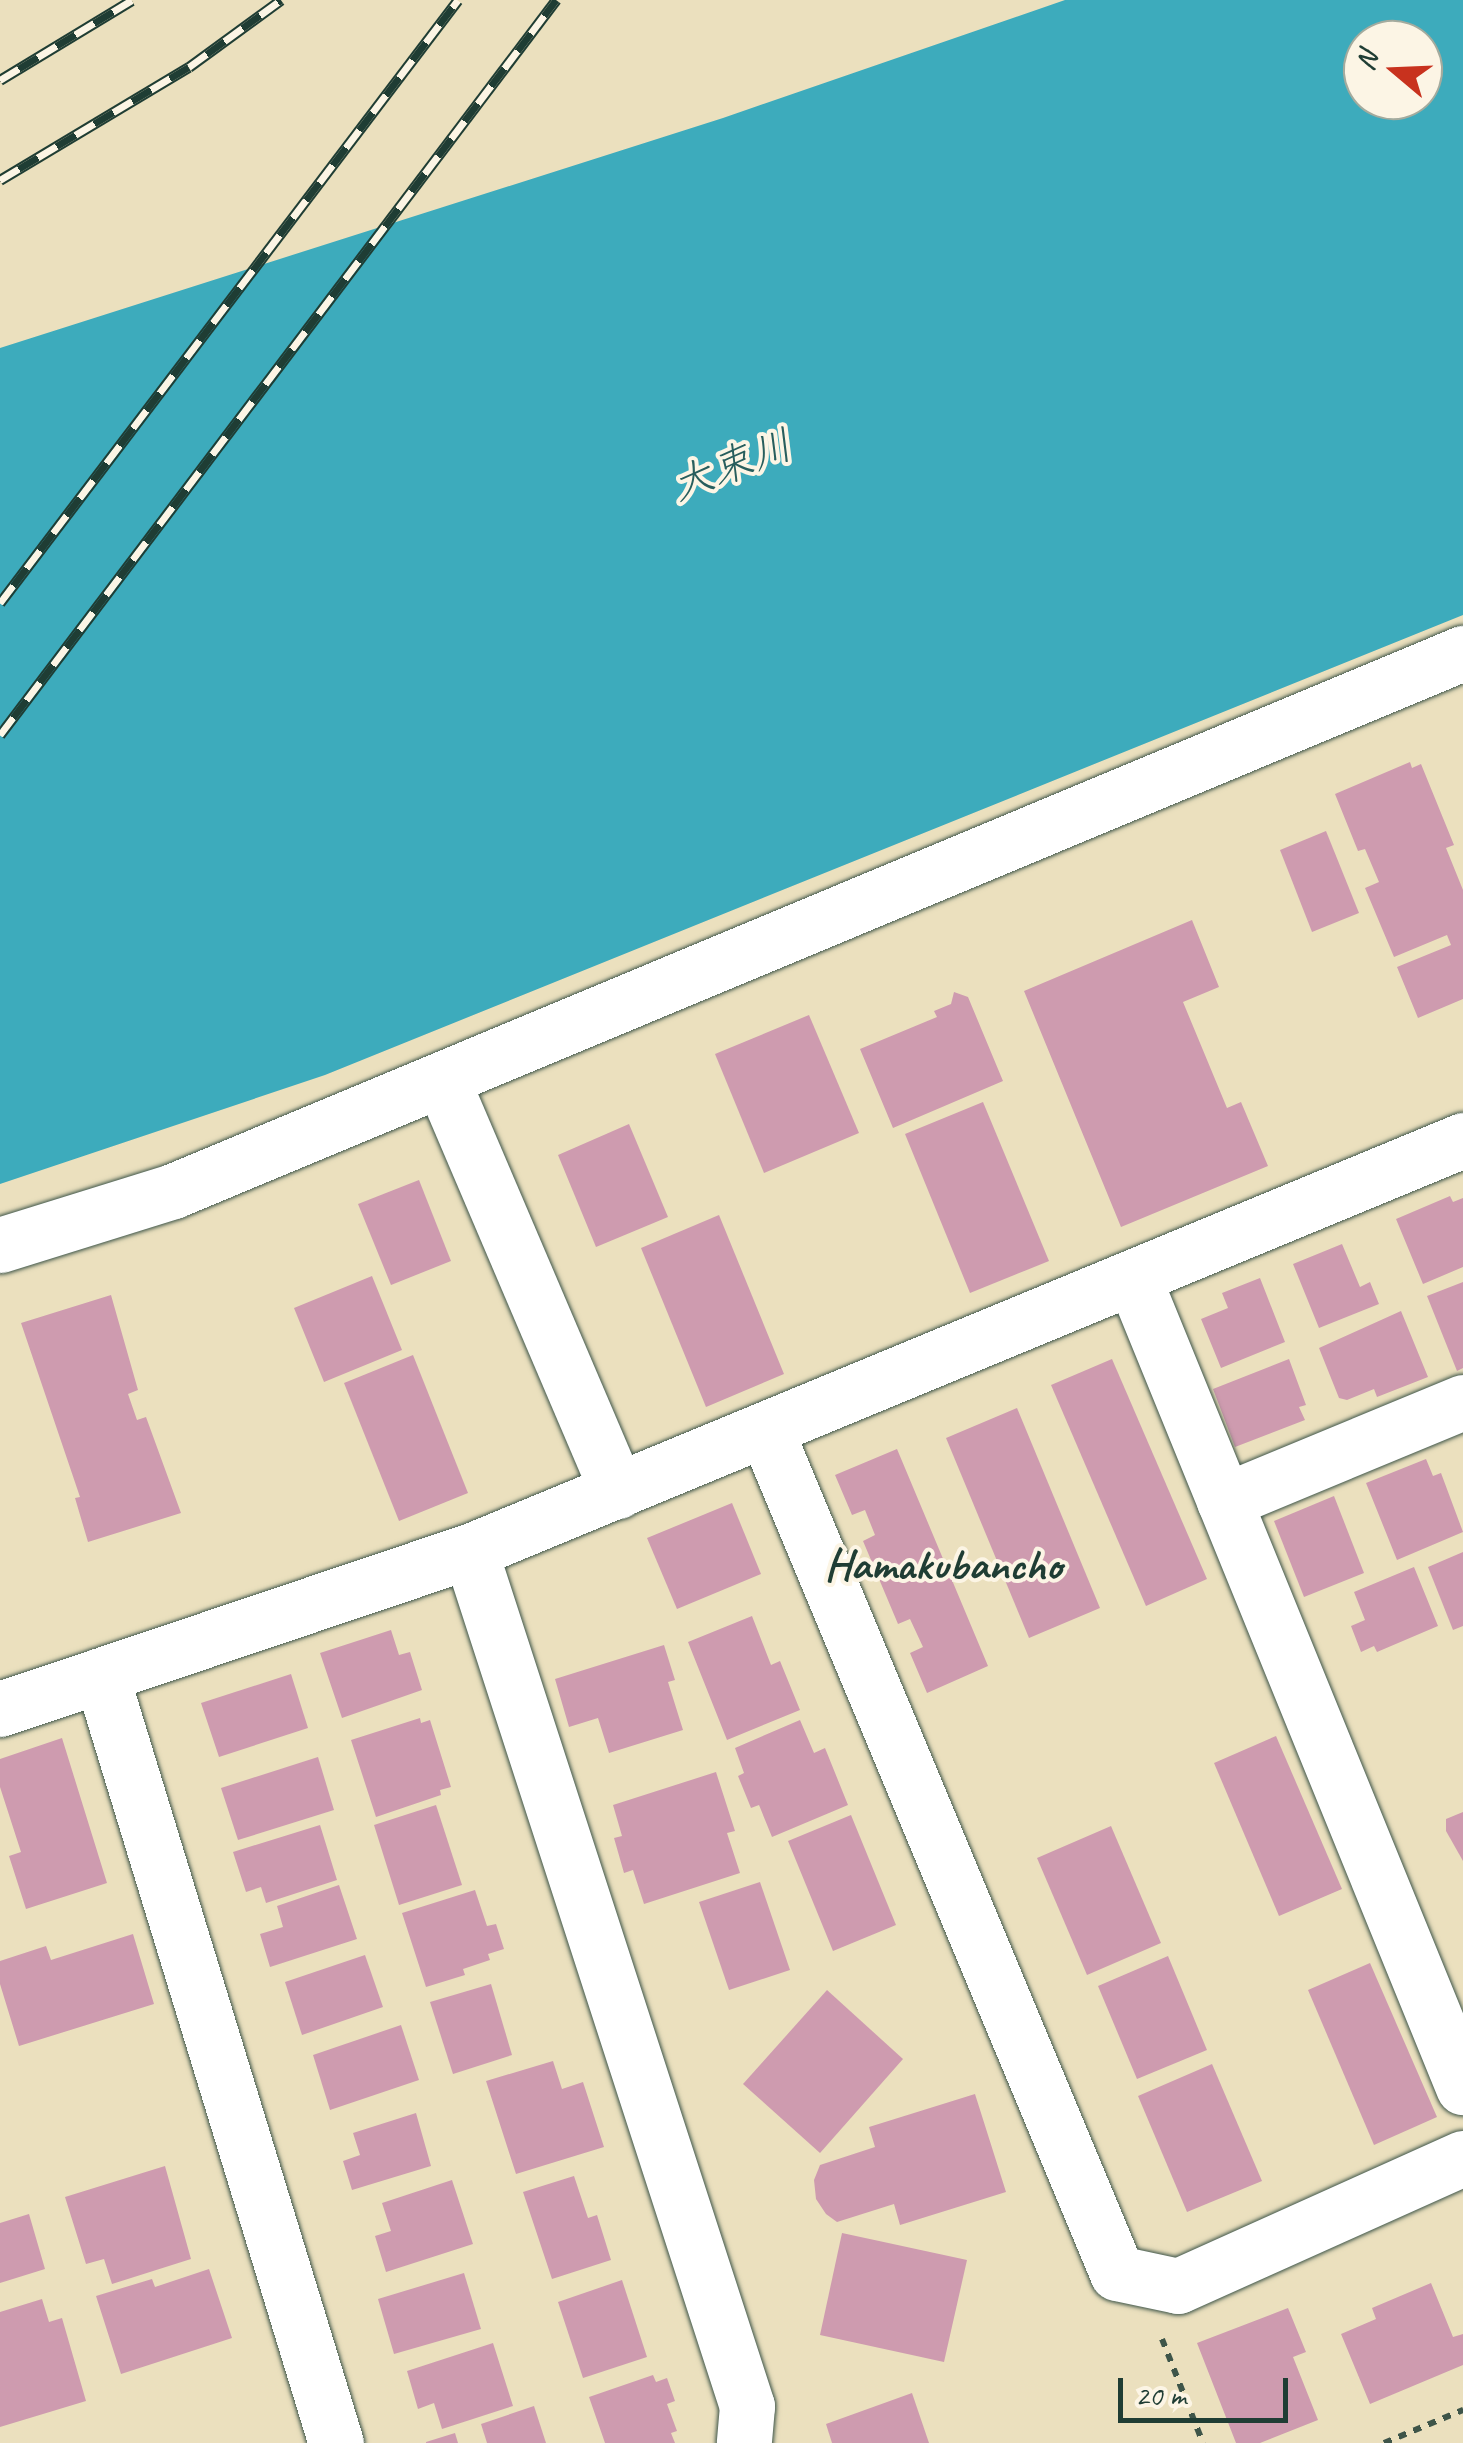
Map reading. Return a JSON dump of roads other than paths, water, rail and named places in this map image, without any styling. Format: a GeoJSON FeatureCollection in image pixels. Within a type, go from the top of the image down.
{"type":"FeatureCollection","features":[{"type":"Feature","properties":{"kind":"street"},"geometry":{"type":"LineString","coordinates":[[0,1246],[173,1191],[1463,653]]}},
{"type":"Feature","properties":{"kind":"street"},"geometry":{"type":"LineString","coordinates":[[442,1080],[617,1491]]}},
{"type":"Feature","properties":{"kind":"street"},"geometry":{"type":"LineString","coordinates":[[0,1709],[470,1551],[1463,1140]]}},
{"type":"Feature","properties":{"kind":"street"},"geometry":{"type":"LineString","coordinates":[[1132,1276],[1463,2086]]}},
{"type":"Feature","properties":{"kind":"street"},"geometry":{"type":"LineString","coordinates":[[1224,1501],[1463,1402]]}},
{"type":"Feature","properties":{"kind":"street"},"geometry":{"type":"LineString","coordinates":[[766,1431],[1117,2273],[1178,2286],[1463,2158]]}},
{"type":"Feature","properties":{"kind":"street"},"geometry":{"type":"LineString","coordinates":[[470,1551],[748,2406],[744,2443]]}},
{"type":"Feature","properties":{"kind":"street"},"geometry":{"type":"LineString","coordinates":[[101,1675],[336,2443]]}},
{"type":"Feature","properties":{"kind":"water","name":"大束川"},"geometry":{"type":"Polygon","coordinates":[[[1065,0],[1463,0],[1463,615],[325,1075],[0,1184],[0,348],[723,118],[1065,0]]]}},
{"type":"Feature","properties":{"kind":"railway"},"geometry":{"type":"LineString","coordinates":[[0,80],[132,0]]}},
{"type":"Feature","properties":{"kind":"railway"},"geometry":{"type":"LineString","coordinates":[[0,180],[189,67],[281,0]]}},
{"type":"Feature","properties":{"kind":"railway"},"geometry":{"type":"LineString","coordinates":[[0,603],[458,0]]}},
{"type":"Feature","properties":{"kind":"railway"},"geometry":{"type":"LineString","coordinates":[[0,735],[556,0]]}},
{"type":"Feature","properties":{"kind":"district","name":"Hamakubancho"},"geometry":{"type":"Point","coordinates":[943,1565]}}]}
